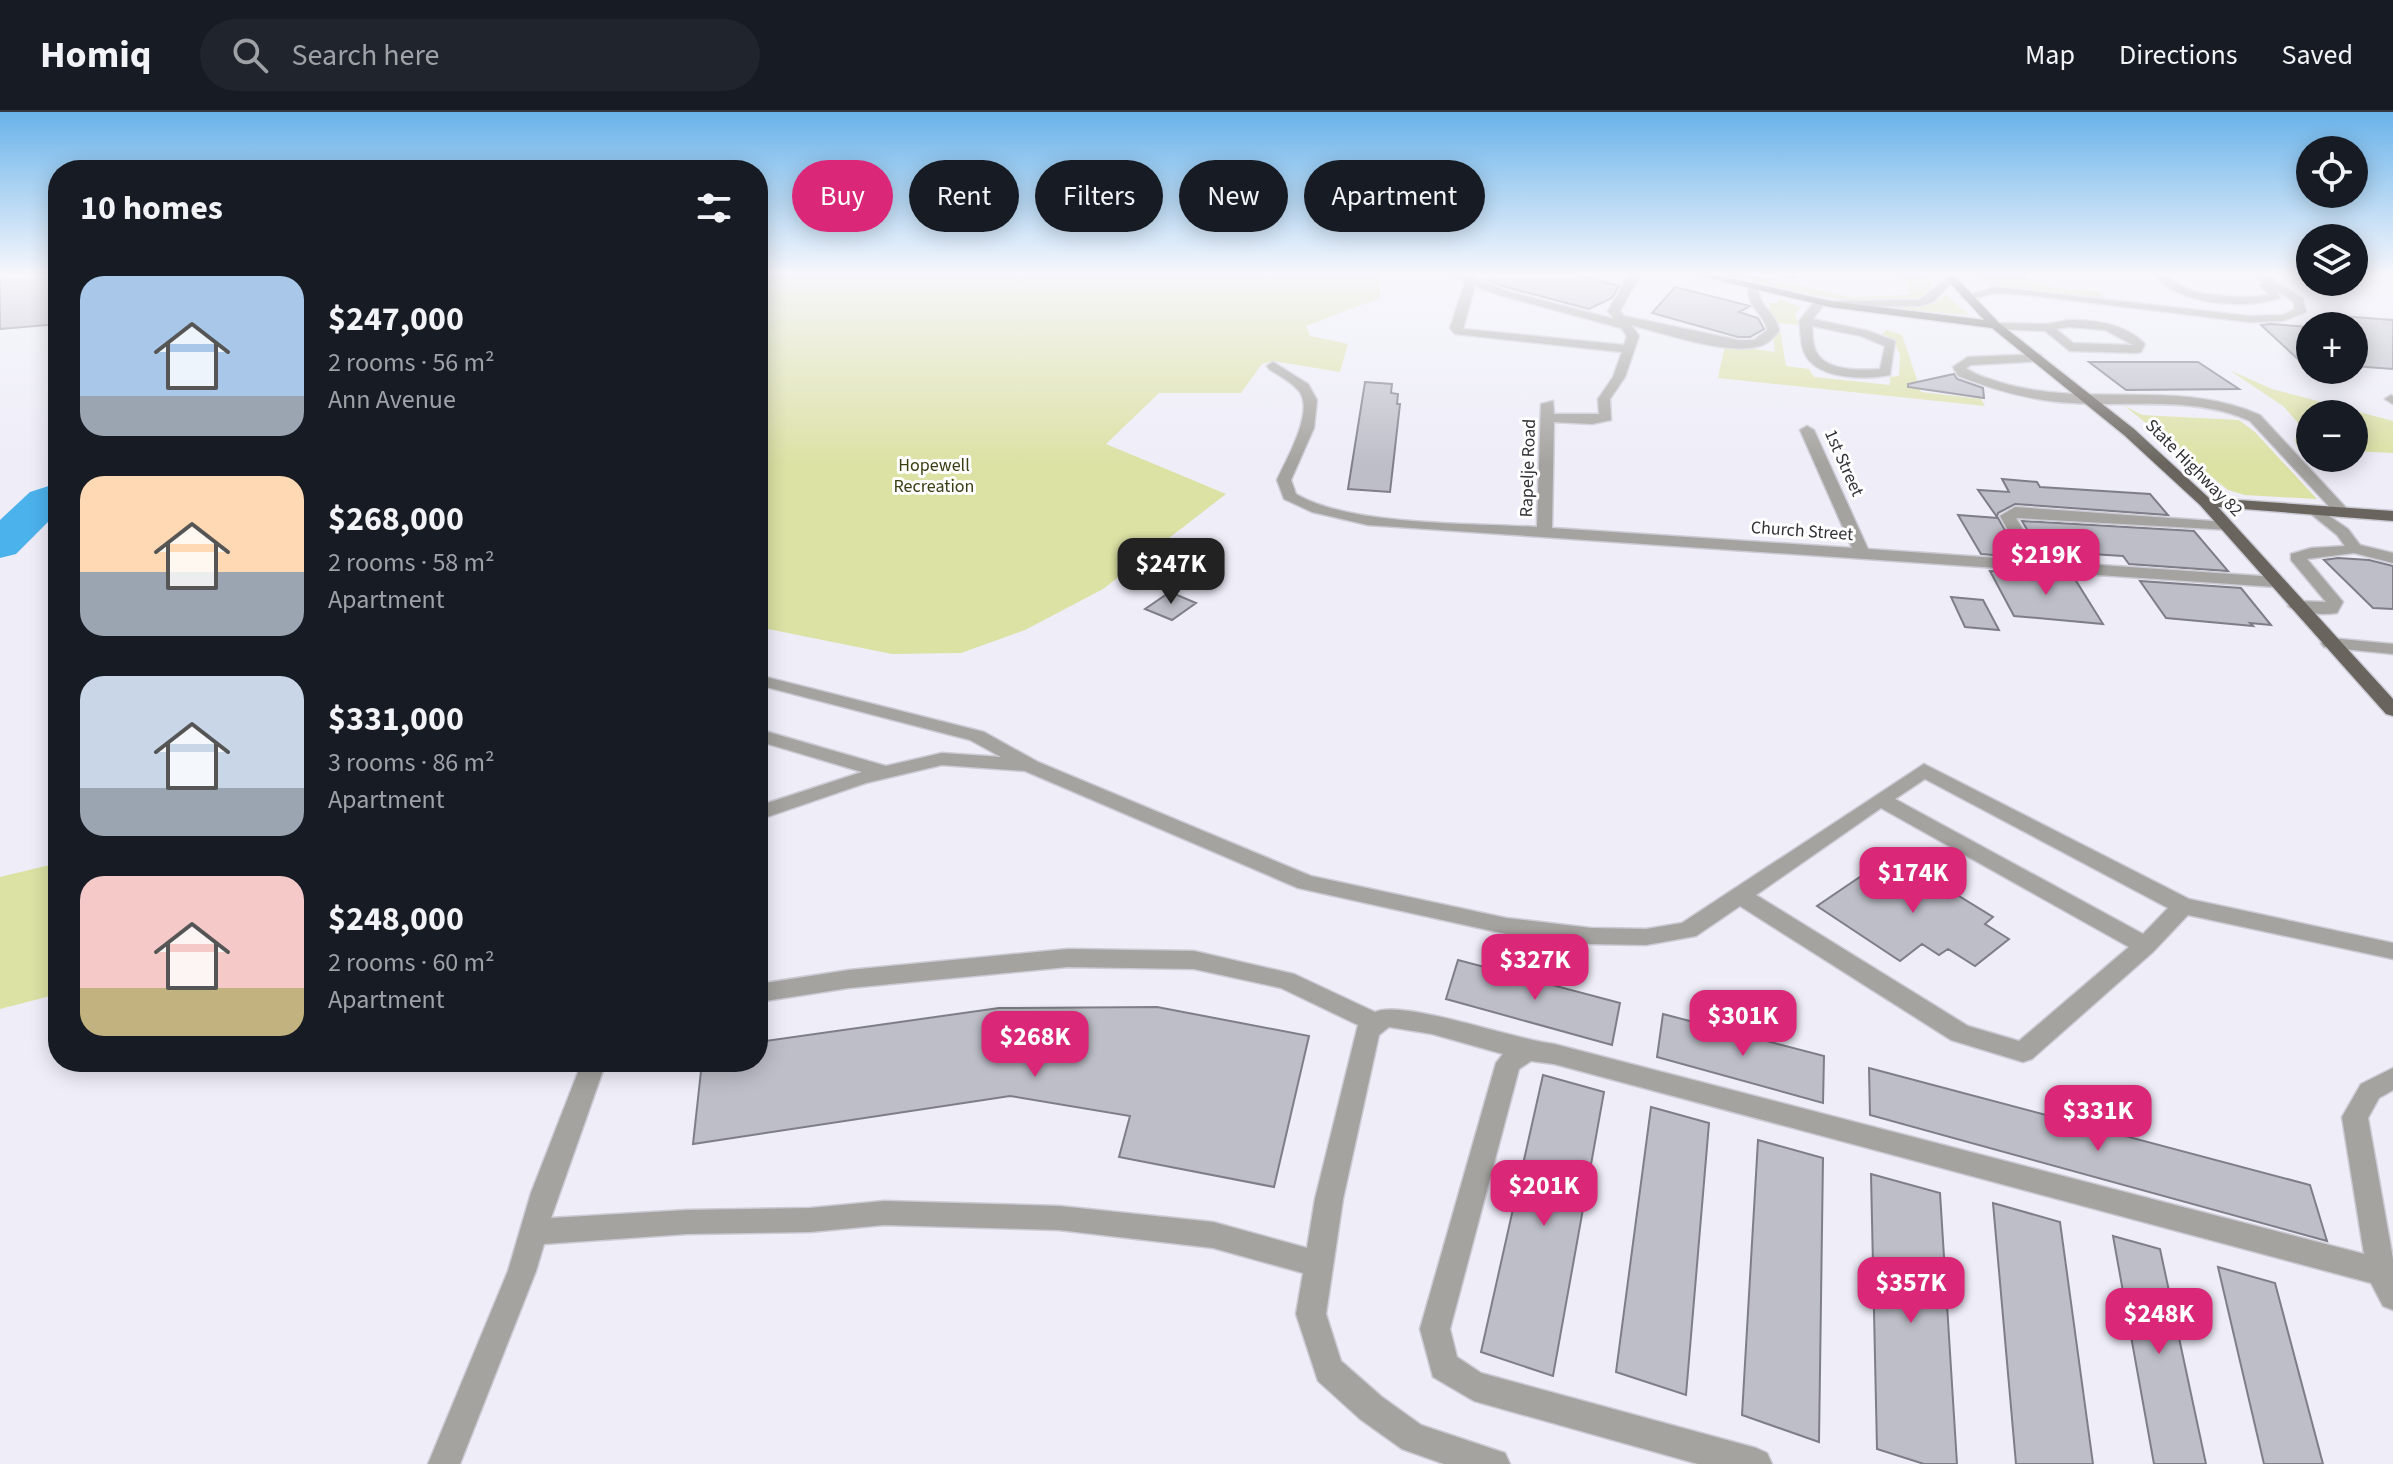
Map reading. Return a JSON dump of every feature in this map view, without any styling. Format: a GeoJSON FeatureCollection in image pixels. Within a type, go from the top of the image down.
{"type":"FeatureCollection","features":[{"type":"Feature","properties":{"kind":"main road","name":"State Highway 82"},"geometry":{"type":"LineString","coordinates":[[2010,337],[2138,440],[2205,502],[2296,606],[2393,709]]}},
{"type":"Feature","properties":{"kind":"main road"},"geometry":{"type":"LineString","coordinates":[[2205,502],[2393,516]]}},
{"type":"Feature","properties":{"kind":"street"},"geometry":{"type":"LineString","coordinates":[[1510,337],[1629,349],[1633,337]]}},
{"type":"Feature","properties":{"kind":"street"},"geometry":{"type":"LineString","coordinates":[[1707,337],[1751,345],[1767,337]]}},
{"type":"Feature","properties":{"kind":"street"},"geometry":{"type":"LineString","coordinates":[[1808,337],[1815,360],[1841,369],[1886,372],[1891,344],[1874,337]]}},
{"type":"Feature","properties":{"kind":"street"},"geometry":{"type":"LineString","coordinates":[[2059,337],[2070,347],[2137,349],[2139,344],[2132,337]]}},
{"type":"Feature","properties":{"kind":"street","name":"Rapelje Road"},"geometry":{"type":"LineString","coordinates":[[1544,532],[1548,411],[1592,420],[1606,417],[1604,399],[1619,377],[1629,349]]}},
{"type":"Feature","properties":{"kind":"street"},"geometry":{"type":"LineString","coordinates":[[2037,358],[1968,361],[1959,367],[1962,373],[2015,391],[2054,399],[2206,404],[2244,411],[2255,418],[2342,512]]}},
{"type":"Feature","properties":{"kind":"street","name":"Church Street"},"geometry":{"type":"LineString","coordinates":[[1273,366],[1303,387],[1311,400],[1307,428],[1284,480],[1289,496],[1304,506],[1327,513],[1368,520],[2275,582]]}},
{"type":"Feature","properties":{"kind":"street","name":"1st Street"},"geometry":{"type":"LineString","coordinates":[[1807,430],[1863,556]]}},
{"type":"Feature","properties":{"kind":"street"},"geometry":{"type":"LineString","coordinates":[[2316,511],[2343,532],[2354,548]]}},
{"type":"Feature","properties":{"kind":"street"},"geometry":{"type":"LineString","coordinates":[[2037,567],[2009,520],[2008,516],[2015,512],[2226,527]]}},
{"type":"Feature","properties":{"kind":"street"},"geometry":{"type":"LineString","coordinates":[[2296,606],[2331,609],[2335,602],[2297,557],[2310,551],[2343,552],[2354,548],[2393,558]]}},
{"type":"Feature","properties":{"kind":"street"},"geometry":{"type":"LineString","coordinates":[[2330,643],[2393,649]]}},
{"type":"Feature","properties":{"kind":"street"},"geometry":{"type":"LineString","coordinates":[[768,683],[977,736],[1031,766],[1306,883],[1506,926],[1591,936],[1646,937],[1688,930],[1924,770],[2183,906],[2393,951]]}},
{"type":"Feature","properties":{"kind":"street"},"geometry":{"type":"LineString","coordinates":[[768,738],[886,773]]}},
{"type":"Feature","properties":{"kind":"street"},"geometry":{"type":"LineString","coordinates":[[768,810],[861,778],[942,759],[1031,766]]}},
{"type":"Feature","properties":{"kind":"street"},"geometry":{"type":"LineString","coordinates":[[1882,800],[2145,946]]}},
{"type":"Feature","properties":{"kind":"street"},"geometry":{"type":"LineString","coordinates":[[1741,896],[1960,1033],[2023,1052],[2145,946],[2183,906]]}},
{"type":"Feature","properties":{"kind":"street"},"geometry":{"type":"LineString","coordinates":[[768,991],[849,979],[1068,958],[1194,960],[1286,980],[1376,1023]]}},
{"type":"Feature","properties":{"kind":"street"},"geometry":{"type":"LineString","coordinates":[[1494,1464],[1413,1438],[1371,1408],[1329,1370],[1311,1314],[1329,1199],[1368,1030],[1385,1017],[1432,1025],[1528,1051],[1554,1054],[2387,1284],[2355,1117],[2370,1091],[2393,1078]]}},
{"type":"Feature","properties":{"kind":"street"},"geometry":{"type":"LineString","coordinates":[[1528,1051],[1508,1063],[1435,1329],[1444,1366],[1474,1386],[1756,1464]]}},
{"type":"Feature","properties":{"kind":"street"},"geometry":{"type":"LineString","coordinates":[[444,1464],[522,1271],[577,1100],[590,1072]]}},
{"type":"Feature","properties":{"kind":"street"},"geometry":{"type":"LineString","coordinates":[[534,1232],[687,1222],[810,1220],[884,1213],[1059,1218],[1213,1235],[1319,1264]]}},
{"type":"Feature","properties":{"kind":"green space","name":"Hopewell Recreation"},"geometry":{"type":"Polygon","coordinates":[[[768,337],[1315,337],[1348,344],[1340,372],[1273,361],[1262,364],[1241,393],[1159,393],[1106,444],[1226,494],[1103,589],[1025,630],[961,653],[892,654],[768,629],[768,337]]]}},
{"type":"Feature","properties":{"kind":"green space"},"geometry":{"type":"Polygon","coordinates":[[[1773,337],[1781,337],[1786,366],[1809,369],[1814,377],[1890,385],[1890,377],[1899,376],[1900,355],[1894,341],[1887,337],[1903,337],[1921,392],[1981,399],[1985,406],[1718,378],[1725,345],[1775,352],[1773,337]]]}},
{"type":"Feature","properties":{"kind":"green space"},"geometry":{"type":"Polygon","coordinates":[[[2229,370],[2272,389],[2314,400],[2296,400],[2296,420],[2283,406],[2229,370]]]}},
{"type":"Feature","properties":{"kind":"green space"},"geometry":{"type":"Polygon","coordinates":[[[2125,406],[2142,415],[2239,420],[2255,432],[2317,499],[2245,495],[2228,490],[2125,406]]]}},
{"type":"Feature","properties":{"kind":"green space"},"geometry":{"type":"Polygon","coordinates":[[[2368,414],[2393,421],[2393,453],[2368,452],[2368,414]]]}},
{"type":"Feature","properties":{"kind":"green space"},"geometry":{"type":"Polygon","coordinates":[[[48,865],[48,997],[0,1009],[0,877],[48,865]]]}},
{"type":"Feature","properties":{"kind":"building"},"geometry":{"type":"Polygon","coordinates":[[[2274,337],[2296,337],[2296,357],[2274,337]]]}},
{"type":"Feature","properties":{"kind":"building"},"geometry":{"type":"Polygon","coordinates":[[[2368,337],[2393,337],[2393,369],[2368,367],[2368,337]]]}},
{"type":"Feature","properties":{"kind":"building"},"geometry":{"type":"Polygon","coordinates":[[[2089,362],[2198,362],[2239,389],[2126,390],[2089,362]]]}},
{"type":"Feature","properties":{"kind":"building"},"geometry":{"type":"Polygon","coordinates":[[[1954,374],[1957,379],[1983,388],[1984,398],[1908,387],[1908,384],[1954,374]]]}},
{"type":"Feature","properties":{"kind":"building"},"geometry":{"type":"Polygon","coordinates":[[[1365,382],[1392,384],[1391,393],[1398,394],[1397,404],[1400,404],[1390,492],[1348,489],[1365,382]]]}},
{"type":"Feature","properties":{"kind":"building"},"geometry":{"type":"Polygon","coordinates":[[[2002,479],[2037,482],[2040,487],[2150,494],[2168,515],[2015,504],[1998,513],[1997,517],[1978,490],[2009,492],[2002,479]]]}},
{"type":"Feature","properties":{"kind":"building"},"geometry":{"type":"Polygon","coordinates":[[[1958,515],[1998,518],[2020,557],[1981,554],[1958,515]]]}},
{"type":"Feature","properties":{"kind":"building"},"geometry":{"type":"Polygon","coordinates":[[[2022,521],[2194,531],[2228,571],[2129,564],[2123,556],[2057,552],[2062,559],[2044,558],[2022,521]]]}},
{"type":"Feature","properties":{"kind":"building"},"geometry":{"type":"Polygon","coordinates":[[[2324,560],[2369,560],[2393,566],[2393,609],[2373,608],[2324,560]]]}},
{"type":"Feature","properties":{"kind":"building"},"geometry":{"type":"Polygon","coordinates":[[[1990,571],[2073,576],[2103,624],[2014,616],[1990,571]]]}},
{"type":"Feature","properties":{"kind":"building"},"geometry":{"type":"Polygon","coordinates":[[[2140,581],[2241,588],[2271,625],[2166,618],[2140,581]]]}},
{"type":"Feature","properties":{"kind":"building"},"geometry":{"type":"Polygon","coordinates":[[[1170,592],[1196,603],[1172,620],[1145,609],[1170,592]]]}},
{"type":"Feature","properties":{"kind":"building"},"geometry":{"type":"Polygon","coordinates":[[[1951,597],[1983,600],[1999,630],[1965,627],[1951,597]]]}},
{"type":"Feature","properties":{"kind":"building"},"geometry":{"type":"Polygon","coordinates":[[[1885,860],[1911,876],[1918,871],[1993,917],[1985,924],[2009,939],[1975,966],[1948,949],[1939,955],[1922,944],[1900,961],[1817,906],[1885,860]]]}},
{"type":"Feature","properties":{"kind":"building"},"geometry":{"type":"Polygon","coordinates":[[[1458,960],[1620,1003],[1612,1045],[1446,999],[1458,960]]]}},
{"type":"Feature","properties":{"kind":"building"},"geometry":{"type":"Polygon","coordinates":[[[1157,1007],[1309,1036],[1274,1187],[1119,1157],[1130,1116],[1010,1096],[693,1144],[701,1072],[768,1072],[768,1041],[999,1008],[1157,1007]]]}},
{"type":"Feature","properties":{"kind":"building"},"geometry":{"type":"Polygon","coordinates":[[[1663,1014],[1824,1056],[1823,1103],[1657,1057],[1663,1014]]]}},
{"type":"Feature","properties":{"kind":"building"},"geometry":{"type":"Polygon","coordinates":[[[1869,1068],[2310,1185],[2327,1241],[1870,1115],[1869,1068]]]}},
{"type":"Feature","properties":{"kind":"building"},"geometry":{"type":"Polygon","coordinates":[[[1543,1075],[1604,1092],[1553,1376],[1481,1352],[1543,1075]]]}},
{"type":"Feature","properties":{"kind":"building"},"geometry":{"type":"Polygon","coordinates":[[[1651,1107],[1709,1123],[1686,1395],[1616,1372],[1651,1107]]]}},
{"type":"Feature","properties":{"kind":"building"},"geometry":{"type":"Polygon","coordinates":[[[1758,1140],[1823,1158],[1819,1442],[1742,1415],[1758,1140]]]}},
{"type":"Feature","properties":{"kind":"building"},"geometry":{"type":"Polygon","coordinates":[[[1871,1174],[1940,1193],[1957,1464],[1924,1464],[1877,1449],[1871,1174]]]}},
{"type":"Feature","properties":{"kind":"building"},"geometry":{"type":"Polygon","coordinates":[[[1993,1203],[2060,1222],[2093,1464],[2016,1464],[1993,1203]]]}},
{"type":"Feature","properties":{"kind":"building"},"geometry":{"type":"Polygon","coordinates":[[[2113,1236],[2160,1249],[2206,1464],[2154,1464],[2113,1236]]]}},
{"type":"Feature","properties":{"kind":"building"},"geometry":{"type":"Polygon","coordinates":[[[2218,1267],[2275,1283],[2323,1464],[2264,1464],[2218,1267]]]}},
{"type":"Feature","properties":{"kind":"waterway"},"geometry":{"type":"LineString","coordinates":[[0,544],[48,500]]}}]}
